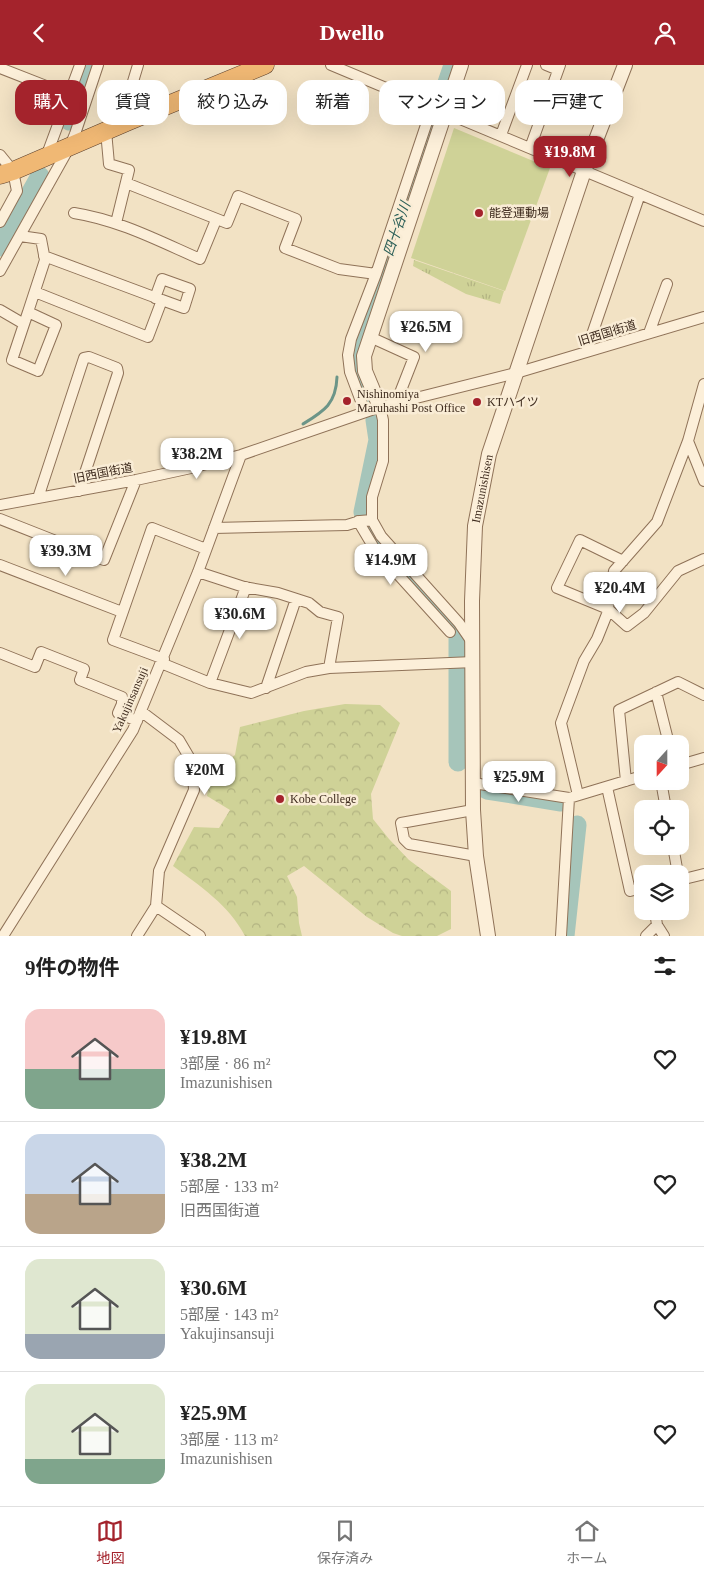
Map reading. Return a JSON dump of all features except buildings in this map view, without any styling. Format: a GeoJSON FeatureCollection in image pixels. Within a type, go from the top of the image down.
{"type":"FeatureCollection","features":[{"type":"Feature","properties":{"kind":"highway"},"geometry":{"type":"LineString","coordinates":[[169,102],[233,72],[265,65]]}},
{"type":"Feature","properties":{"kind":"highway"},"geometry":{"type":"LineString","coordinates":[[3,174],[120,125]]}},
{"type":"Feature","properties":{"kind":"street"},"geometry":{"type":"LineString","coordinates":[[75,80],[80,65]]}},
{"type":"Feature","properties":{"kind":"street"},"geometry":{"type":"LineString","coordinates":[[0,271],[70,146],[98,65]]}},
{"type":"Feature","properties":{"kind":"street"},"geometry":{"type":"LineString","coordinates":[[133,80],[138,65]]}},
{"type":"Feature","properties":{"kind":"street"},"geometry":{"type":"LineString","coordinates":[[331,65],[379,85]]}},
{"type":"Feature","properties":{"kind":"street"},"geometry":{"type":"LineString","coordinates":[[454,80],[461,65]]}},
{"type":"Feature","properties":{"kind":"street"},"geometry":{"type":"LineString","coordinates":[[501,135],[527,65]]}},
{"type":"Feature","properties":{"kind":"street"},"geometry":{"type":"LineString","coordinates":[[530,148],[559,67],[546,65]]}},
{"type":"Feature","properties":{"kind":"street","name":"Imazunishisen"},"geometry":{"type":"LineString","coordinates":[[488,936],[476,856],[473,783],[464,663],[473,644],[472,601],[475,526],[488,454],[584,171],[625,65]]}},
{"type":"Feature","properties":{"kind":"street"},"geometry":{"type":"LineString","coordinates":[[0,69],[30,80]]}},
{"type":"Feature","properties":{"kind":"street"},"geometry":{"type":"LineString","coordinates":[[46,157],[57,125]]}},
{"type":"Feature","properties":{"kind":"street"},"geometry":{"type":"LineString","coordinates":[[365,412],[350,372],[348,355],[376,274],[433,125]]}},
{"type":"Feature","properties":{"kind":"street"},"geometry":{"type":"LineString","coordinates":[[434,125],[364,356],[364,371],[380,407],[383,420],[383,461],[364,520],[374,548],[450,632]]}},
{"type":"Feature","properties":{"kind":"street"},"geometry":{"type":"LineString","coordinates":[[476,125],[704,221]]}},
{"type":"Feature","properties":{"kind":"street"},"geometry":{"type":"LineString","coordinates":[[106,131],[109,164],[129,170],[116,223]]}},
{"type":"Feature","properties":{"kind":"street"},"geometry":{"type":"LineString","coordinates":[[0,155],[3,174],[17,191],[0,221]]}},
{"type":"Feature","properties":{"kind":"street"},"geometry":{"type":"LineString","coordinates":[[126,183],[227,223],[238,196],[296,219],[285,248],[339,269],[376,274]]}},
{"type":"Feature","properties":{"kind":"street"},"geometry":{"type":"LineString","coordinates":[[586,352],[640,194]]}},
{"type":"Feature","properties":{"kind":"street"},"geometry":{"type":"LineString","coordinates":[[74,213],[116,223],[200,259],[216,220]]}},
{"type":"Feature","properties":{"kind":"street"},"geometry":{"type":"LineString","coordinates":[[20,236],[41,239],[45,260],[12,360],[38,371],[56,325],[28,312]]}},
{"type":"Feature","properties":{"kind":"street"},"geometry":{"type":"LineString","coordinates":[[35,292],[148,337],[159,299],[44,256]]}},
{"type":"Feature","properties":{"kind":"street"},"geometry":{"type":"LineString","coordinates":[[649,333],[667,283]]}},
{"type":"Feature","properties":{"kind":"street"},"geometry":{"type":"LineString","coordinates":[[0,310],[24,323]]}},
{"type":"Feature","properties":{"kind":"street","name":"旧西国街道"},"geometry":{"type":"LineString","coordinates":[[0,505],[136,480],[241,455],[380,407],[516,373],[704,317]]}},
{"type":"Feature","properties":{"kind":"street"},"geometry":{"type":"LineString","coordinates":[[370,337],[414,357],[396,403]]}},
{"type":"Feature","properties":{"kind":"street"},"geometry":{"type":"LineString","coordinates":[[38,498],[84,358],[89,357],[117,368],[118,373],[78,491]]}},
{"type":"Feature","properties":{"kind":"street"},"geometry":{"type":"LineString","coordinates":[[561,936],[574,797],[561,723],[584,661],[597,639],[608,609],[614,571],[656,522],[688,441],[704,384]]}},
{"type":"Feature","properties":{"kind":"street"},"geometry":{"type":"LineString","coordinates":[[688,441],[704,481]]}},
{"type":"Feature","properties":{"kind":"street","name":"Yakujinsansuji"},"geometry":{"type":"LineString","coordinates":[[3,936],[140,716],[198,571],[241,455]]}},
{"type":"Feature","properties":{"kind":"street"},"geometry":{"type":"LineString","coordinates":[[0,519],[104,560],[136,480]]}},
{"type":"Feature","properties":{"kind":"street"},"geometry":{"type":"LineString","coordinates":[[364,520],[381,536],[459,623],[473,644]]}},
{"type":"Feature","properties":{"kind":"street"},"geometry":{"type":"LineString","coordinates":[[214,529],[347,525],[364,520]]}},
{"type":"Feature","properties":{"kind":"street"},"geometry":{"type":"LineString","coordinates":[[206,549],[152,528],[114,640],[210,683],[251,693],[306,672],[329,668],[464,663]]}},
{"type":"Feature","properties":{"kind":"street"},"geometry":{"type":"LineString","coordinates":[[623,561],[580,540],[558,588],[608,609],[628,626],[644,613],[678,571],[704,559]]}},
{"type":"Feature","properties":{"kind":"street"},"geometry":{"type":"LineString","coordinates":[[0,565],[122,612]]}},
{"type":"Feature","properties":{"kind":"street"},"geometry":{"type":"LineString","coordinates":[[198,571],[246,587],[278,593],[310,603],[320,611],[338,617],[329,668]]}},
{"type":"Feature","properties":{"kind":"street"},"geometry":{"type":"LineString","coordinates":[[210,683],[246,587]]}},
{"type":"Feature","properties":{"kind":"street"},"geometry":{"type":"LineString","coordinates":[[266,688],[296,599]]}},
{"type":"Feature","properties":{"kind":"street"},"geometry":{"type":"LineString","coordinates":[[0,653],[35,667],[41,652],[84,669],[80,680],[122,697],[122,704],[118,713],[140,716],[179,739],[189,757],[193,773],[194,790],[159,871],[156,906],[137,936]]}},
{"type":"Feature","properties":{"kind":"street"},"geometry":{"type":"LineString","coordinates":[[626,781],[619,710],[678,682],[704,695]]}},
{"type":"Feature","properties":{"kind":"street"},"geometry":{"type":"LineString","coordinates":[[656,693],[667,735]]}},
{"type":"Feature","properties":{"kind":"street"},"geometry":{"type":"LineString","coordinates":[[689,762],[704,758]]}},
{"type":"Feature","properties":{"kind":"street"},"geometry":{"type":"LineString","coordinates":[[473,783],[574,797],[634,778]]}},
{"type":"Feature","properties":{"kind":"street"},"geometry":{"type":"LineString","coordinates":[[607,787],[630,891],[634,890]]}},
{"type":"Feature","properties":{"kind":"street"},"geometry":{"type":"LineString","coordinates":[[473,810],[401,823],[404,839],[409,844],[476,856]]}},
{"type":"Feature","properties":{"kind":"street"},"geometry":{"type":"LineString","coordinates":[[689,878],[704,874]]}},
{"type":"Feature","properties":{"kind":"street"},"geometry":{"type":"LineString","coordinates":[[156,906],[200,936]]}},
{"type":"Feature","properties":{"kind":"street"},"geometry":{"type":"LineString","coordinates":[[656,920],[657,925],[664,936]]}},
{"type":"Feature","properties":{"kind":"street"},"geometry":{"type":"LineString","coordinates":[[646,936],[657,925]]}},
{"type":"Feature","properties":{"kind":"green space","name":"能登運動場"},"geometry":{"type":"Polygon","coordinates":[[[454,128],[550,168],[505,291],[411,258],[454,128]]]}},
{"type":"Feature","properties":{"kind":"green space"},"geometry":{"type":"Polygon","coordinates":[[[414,260],[504,291],[500,304],[466,294],[413,266],[414,260]]]}},
{"type":"Feature","properties":{"kind":"green space","name":"Kobe College"},"geometry":{"type":"Polygon","coordinates":[[[345,704],[380,705],[400,723],[371,794],[373,819],[409,860],[451,891],[451,929],[437,936],[402,936],[393,933],[367,917],[304,866],[287,876],[297,897],[302,936],[245,936],[231,915],[222,906],[173,866],[194,827],[219,828],[230,810],[207,796],[211,773],[235,755],[240,727],[304,711],[345,704]]]}},
{"type":"Feature","properties":{"kind":"waterway"},"geometry":{"type":"LineString","coordinates":[[83,80],[88,65]]}},
{"type":"Feature","properties":{"kind":"waterway","name":"四十谷川"},"geometry":{"type":"LineString","coordinates":[[365,395],[356,367],[359,342],[453,65]]}},
{"type":"Feature","properties":{"kind":"waterway"},"geometry":{"type":"LineString","coordinates":[[0,247],[40,176]]}},
{"type":"Feature","properties":{"kind":"waterway"},"geometry":{"type":"LineString","coordinates":[[303,424],[328,406],[334,394],[337,377]]}},
{"type":"Feature","properties":{"kind":"waterway"},"geometry":{"type":"LineString","coordinates":[[375,420],[378,440],[363,512],[369,530],[398,565],[455,627],[458,636],[458,762]]}},
{"type":"Feature","properties":{"kind":"waterway"},"geometry":{"type":"LineString","coordinates":[[487,790],[561,802]]}},
{"type":"Feature","properties":{"kind":"waterway"},"geometry":{"type":"LineString","coordinates":[[565,936],[577,825]]}},
{"type":"Feature","properties":{"kind":"place","name":"能登運動場"},"geometry":{"type":"Point","coordinates":[479,213]}},
{"type":"Feature","properties":{"kind":"place","name":"Nishinomiya Maruhashi Post Office"},"geometry":{"type":"Point","coordinates":[347,401]}},
{"type":"Feature","properties":{"kind":"place","name":"KTハイツ"},"geometry":{"type":"Point","coordinates":[477,402]}},
{"type":"Feature","properties":{"kind":"place","name":"Kobe College"},"geometry":{"type":"Point","coordinates":[280,799]}}]}
